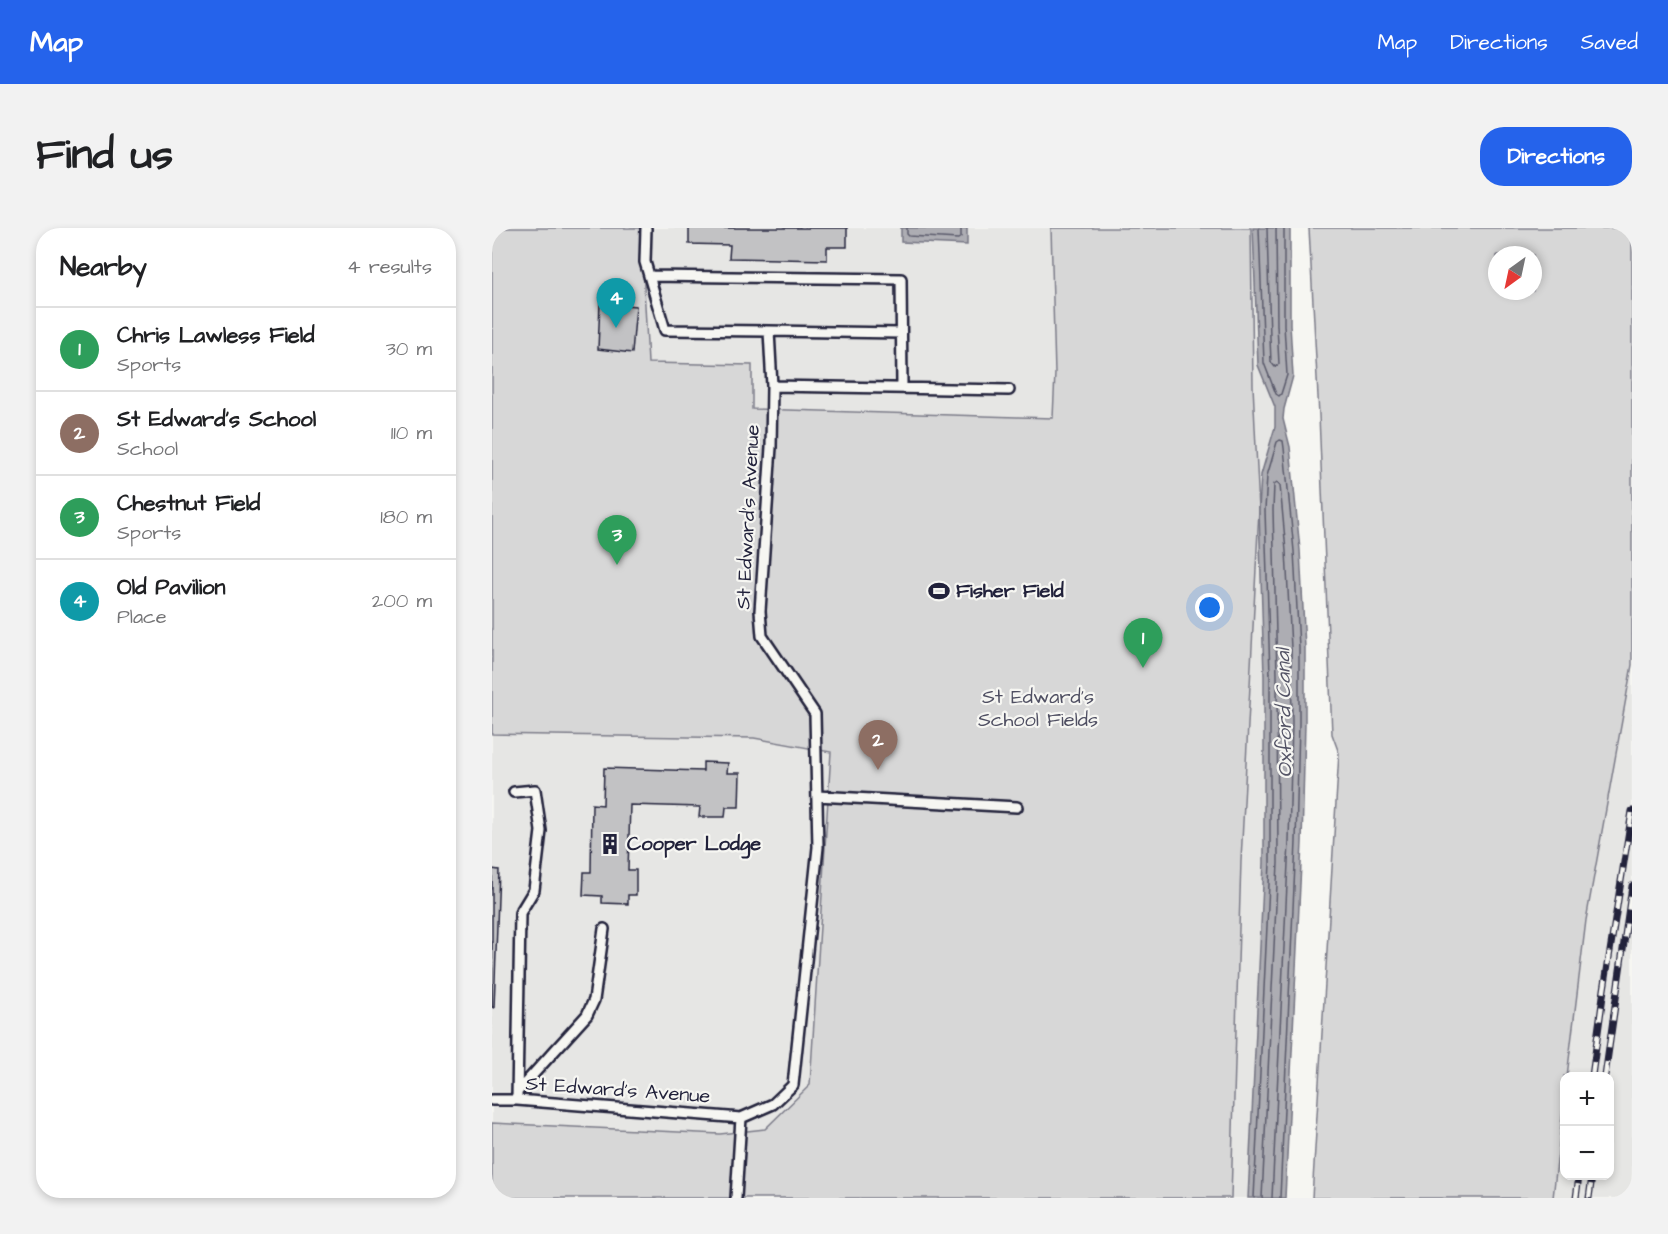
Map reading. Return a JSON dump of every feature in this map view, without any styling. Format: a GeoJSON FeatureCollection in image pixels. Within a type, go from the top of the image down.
{"type":"FeatureCollection","features":[{"type":"Feature","properties":{"kind":"lane"},"geometry":{"type":"LineString","coordinates":[[646,228],[645,262],[665,330],[901,333]]}},
{"type":"Feature","properties":{"kind":"lane"},"geometry":{"type":"LineString","coordinates":[[649,276],[901,279],[902,388]]}},
{"type":"Feature","properties":{"kind":"lane","name":"St Edward's Avenue"},"geometry":{"type":"LineString","coordinates":[[492,1100],[517,1096],[741,1118],[773,1104],[793,1085],[818,847],[815,714],[762,636],[760,611],[771,447],[772,386],[769,332]]}},
{"type":"Feature","properties":{"kind":"lane"},"geometry":{"type":"LineString","coordinates":[[772,386],[1009,390]]}},
{"type":"Feature","properties":{"kind":"lane"},"geometry":{"type":"LineString","coordinates":[[514,792],[535,790],[542,831],[534,890],[520,913],[517,1096]]}},
{"type":"Feature","properties":{"kind":"lane"},"geometry":{"type":"LineString","coordinates":[[817,796],[1017,807]]}},
{"type":"Feature","properties":{"kind":"lane"},"geometry":{"type":"LineString","coordinates":[[517,1096],[587,1015],[594,1000],[604,929]]}},
{"type":"Feature","properties":{"kind":"lane"},"geometry":{"type":"LineString","coordinates":[[736,1198],[741,1118]]}},
{"type":"Feature","properties":{"kind":"shaded area","name":"St Edward's School Fields"},"geometry":{"type":"Polygon","coordinates":[[[492,228],[1253,228],[1258,365],[1275,407],[1275,427],[1261,475],[1259,510],[1264,676],[1264,863],[1248,1198],[492,1198],[492,228]]]}},
{"type":"Feature","properties":{"kind":"shaded area"},"geometry":{"type":"Polygon","coordinates":[[[1632,665],[1632,1198],[1553,1198],[1560,1135],[1560,1180],[1614,1180],[1614,1072],[1567,1072],[1586,920],[1632,665]]]}},
{"type":"Feature","properties":{"kind":"green space","name":"St Edward's School Fields"},"geometry":{"type":"Polygon","coordinates":[[[492,228],[641,228],[648,363],[752,365],[752,409],[1053,418],[1055,373],[1051,228],[1251,228],[1253,386],[1259,510],[1241,861],[1231,1198],[492,1198],[492,1123],[720,1134],[765,1129],[810,1085],[831,752],[754,738],[492,734],[492,228]]]}},
{"type":"Feature","properties":{"kind":"green space"},"geometry":{"type":"Polygon","coordinates":[[[1309,228],[1632,228],[1632,665],[1586,920],[1567,1072],[1560,1072],[1560,1135],[1553,1198],[1312,1198],[1339,753],[1332,734],[1309,228]]]}},
{"type":"Feature","properties":{"kind":"water"},"geometry":{"type":"Polygon","coordinates":[[[901,228],[967,228],[967,245],[901,242],[901,228]]]}},
{"type":"Feature","properties":{"kind":"water","name":"Oxford Canal"},"geometry":{"type":"Polygon","coordinates":[[[1253,228],[1290,228],[1290,324],[1293,376],[1283,419],[1290,447],[1300,550],[1305,648],[1302,843],[1285,1198],[1248,1198],[1264,863],[1264,676],[1259,510],[1261,475],[1275,427],[1275,407],[1258,365],[1253,228]]]}},
{"type":"Feature","properties":{"kind":"building"},"geometry":{"type":"Polygon","coordinates":[[[689,228],[847,228],[847,247],[827,247],[827,260],[729,258],[730,245],[689,244],[689,228]]]}},
{"type":"Feature","properties":{"kind":"building"},"geometry":{"type":"Polygon","coordinates":[[[600,303],[636,306],[632,353],[598,349],[600,303]]]}},
{"type":"Feature","properties":{"kind":"building","name":"Cooper Lodge"},"geometry":{"type":"Polygon","coordinates":[[[703,762],[728,763],[727,773],[740,773],[739,807],[726,807],[725,817],[699,817],[700,807],[630,805],[628,870],[636,870],[636,895],[628,895],[628,904],[602,903],[602,896],[583,895],[584,872],[591,872],[592,804],[603,805],[604,768],[703,771],[703,762]]]}},
{"type":"Feature","properties":{"kind":"building"},"geometry":{"type":"Polygon","coordinates":[[[492,869],[499,870],[494,1008],[492,1007],[492,869]]]}},
{"type":"Feature","properties":{"kind":"railway"},"geometry":{"type":"LineString","coordinates":[[1593,1072],[1632,811]]}},
{"type":"Feature","properties":{"kind":"railway"},"geometry":{"type":"LineString","coordinates":[[1606,1072],[1632,886]]}},
{"type":"Feature","properties":{"kind":"railway"},"geometry":{"type":"LineString","coordinates":[[1576,1198],[1578,1180]]}},
{"type":"Feature","properties":{"kind":"railway"},"geometry":{"type":"LineString","coordinates":[[1589,1198],[1591,1180]]}},
{"type":"Feature","properties":{"kind":"place","name":"Old Pavilion"},"geometry":{"type":"Point","coordinates":[616,328]}},
{"type":"Feature","properties":{"kind":"place","name":"Chestnut Field"},"geometry":{"type":"Point","coordinates":[617,565]}},
{"type":"Feature","properties":{"kind":"place","name":"Fisher Field"},"geometry":{"type":"Point","coordinates":[939,591]}},
{"type":"Feature","properties":{"kind":"place","name":"Chris Lawless Field"},"geometry":{"type":"Point","coordinates":[1143,668]}},
{"type":"Feature","properties":{"kind":"place","name":"St Edward's School"},"geometry":{"type":"Point","coordinates":[878,770]}},
{"type":"Feature","properties":{"kind":"place","name":"Cooper Lodge"},"geometry":{"type":"Point","coordinates":[610,844]}}]}
